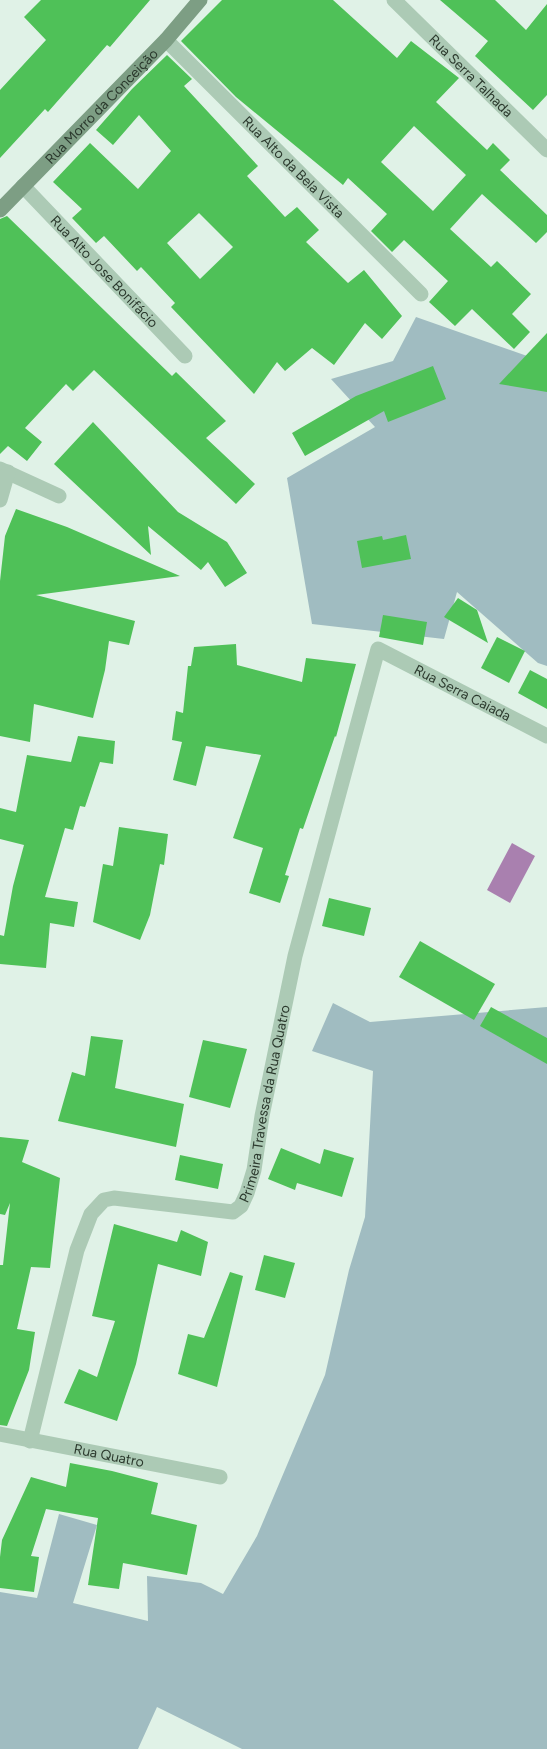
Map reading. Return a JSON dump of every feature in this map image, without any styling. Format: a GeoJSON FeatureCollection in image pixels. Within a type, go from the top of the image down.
{"type":"FeatureCollection","features":[{"type":"Feature","properties":{"kind":"street","name":"Rua Morro da Conceição"},"geometry":{"type":"LineString","coordinates":[[0,210],[166,40],[200,0]]}},
{"type":"Feature","properties":{"kind":"street","name":"Rua Serra Talhada"},"geometry":{"type":"LineString","coordinates":[[394,0],[547,150]]}},
{"type":"Feature","properties":{"kind":"street","name":"Rua Alto da Bela Vista"},"geometry":{"type":"LineString","coordinates":[[166,40],[421,294]]}},
{"type":"Feature","properties":{"kind":"street","name":"Rua Alto Jose Bonifácio"},"geometry":{"type":"LineString","coordinates":[[23,186],[185,356]]}},
{"type":"Feature","properties":{"kind":"street"},"geometry":{"type":"LineString","coordinates":[[0,500],[4,470],[59,496]]}},
{"type":"Feature","properties":{"kind":"street","name":"Rua Serra Caiada"},"geometry":{"type":"LineString","coordinates":[[378,649],[547,736]]}},
{"type":"Feature","properties":{"kind":"street","name":"Primeira Travessa da Rua Quatro"},"geometry":{"type":"LineString","coordinates":[[30,1441],[77,1250],[91,1214],[104,1200],[114,1198],[233,1212],[241,1206],[247,1194],[254,1170],[262,1116],[295,956],[378,649]]}},
{"type":"Feature","properties":{"kind":"street","name":"Rua Quatro"},"geometry":{"type":"LineString","coordinates":[[0,1434],[220,1477]]}},
{"type":"Feature","properties":{"kind":"shaded area"},"geometry":{"type":"Polygon","coordinates":[[[416,317],[547,363],[547,666],[538,663],[457,592],[444,639],[312,624],[287,478],[375,427],[331,379],[393,361],[416,317]]]}},
{"type":"Feature","properties":{"kind":"shaded area"},"geometry":{"type":"Polygon","coordinates":[[[512,843],[535,856],[510,903],[487,890],[512,843]]]}},
{"type":"Feature","properties":{"kind":"shaded area"},"geometry":{"type":"Polygon","coordinates":[[[333,1003],[370,1022],[547,1007],[547,1749],[242,1749],[157,1707],[138,1749],[0,1749],[0,1592],[37,1598],[59,1514],[97,1525],[73,1603],[148,1621],[147,1576],[201,1583],[223,1594],[257,1536],[325,1375],[349,1270],[365,1217],[373,1071],[312,1051],[333,1003]]]}},
{"type":"Feature","properties":{"kind":"building"},"geometry":{"type":"Polygon","coordinates":[[[41,0],[150,0],[110,47],[107,45],[48,112],[45,109],[0,158],[0,90],[46,40],[24,17],[41,0]]]}},
{"type":"Feature","properties":{"kind":"building"},"geometry":{"type":"Polygon","coordinates":[[[222,0],[333,0],[397,58],[411,41],[459,78],[436,102],[487,150],[493,143],[510,160],[500,170],[547,215],[547,232],[536,243],[482,194],[450,229],[491,267],[497,261],[531,294],[512,314],[530,332],[514,349],[472,309],[455,326],[429,302],[448,281],[404,240],[392,252],[371,231],[387,214],[348,178],[343,185],[236,97],[181,41],[222,0]],[[414,126],[381,162],[433,211],[466,175],[414,126]]]}},
{"type":"Feature","properties":{"kind":"building"},"geometry":{"type":"Polygon","coordinates":[[[440,0],[495,0],[526,30],[547,4],[547,95],[533,110],[475,56],[488,41],[440,0]]]}},
{"type":"Feature","properties":{"kind":"building"},"geometry":{"type":"Polygon","coordinates":[[[167,55],[192,79],[184,86],[258,166],[247,176],[285,217],[297,207],[319,230],[306,242],[348,283],[364,270],[402,316],[382,339],[365,323],[334,365],[312,348],[285,371],[277,362],[254,394],[171,307],[175,303],[141,267],[137,271],[104,236],[96,243],[72,218],[82,209],[53,182],[90,143],[138,189],[171,151],[139,115],[113,145],[96,130],[132,89],[167,55]],[[199,213],[167,243],[200,279],[233,247],[199,213]]]}},
{"type":"Feature","properties":{"kind":"building"},"geometry":{"type":"Polygon","coordinates":[[[7,216],[172,376],[176,372],[226,421],[206,438],[255,484],[236,504],[94,370],[73,391],[66,384],[25,428],[42,442],[27,461],[8,446],[0,454],[0,219],[7,216]]]}},
{"type":"Feature","properties":{"kind":"building"},"geometry":{"type":"Polygon","coordinates":[[[547,333],[547,392],[499,384],[547,333]]]}},
{"type":"Feature","properties":{"kind":"building"},"geometry":{"type":"Polygon","coordinates":[[[433,366],[446,399],[388,422],[384,411],[305,456],[292,433],[356,396],[433,366]]]}},
{"type":"Feature","properties":{"kind":"building"},"geometry":{"type":"Polygon","coordinates":[[[93,422],[178,512],[227,542],[247,573],[225,587],[208,562],[201,570],[148,526],[151,555],[54,464],[93,422]]]}},
{"type":"Feature","properties":{"kind":"building"},"geometry":{"type":"Polygon","coordinates":[[[16,509],[67,527],[180,576],[36,595],[135,621],[129,645],[109,641],[105,670],[93,718],[34,704],[30,742],[0,736],[0,581],[5,536],[16,509]]]}},
{"type":"Feature","properties":{"kind":"building"},"geometry":{"type":"Polygon","coordinates":[[[406,535],[411,559],[362,568],[357,541],[382,536],[383,540],[406,535]]]}},
{"type":"Feature","properties":{"kind":"building"},"geometry":{"type":"Polygon","coordinates":[[[458,598],[477,610],[488,643],[444,617],[458,598]]]}},
{"type":"Feature","properties":{"kind":"building"},"geometry":{"type":"Polygon","coordinates":[[[383,615],[427,622],[423,645],[379,637],[383,615]]]}},
{"type":"Feature","properties":{"kind":"building"},"geometry":{"type":"Polygon","coordinates":[[[497,637],[525,651],[509,683],[481,668],[497,637]]]}},
{"type":"Feature","properties":{"kind":"building"},"geometry":{"type":"Polygon","coordinates":[[[236,644],[237,665],[302,682],[306,658],[356,664],[336,737],[303,829],[300,828],[285,875],[289,876],[280,903],[249,893],[263,848],[233,838],[261,755],[206,746],[196,786],[173,780],[182,742],[172,740],[176,711],[183,713],[188,666],[191,666],[194,647],[236,644]]]}},
{"type":"Feature","properties":{"kind":"building"},"geometry":{"type":"Polygon","coordinates":[[[530,670],[547,679],[547,709],[518,693],[530,670]]]}},
{"type":"Feature","properties":{"kind":"building"},"geometry":{"type":"Polygon","coordinates":[[[78,736],[115,741],[113,764],[100,762],[85,807],[80,806],[73,830],[65,828],[45,897],[78,902],[74,927],[50,923],[46,968],[0,964],[0,935],[4,936],[13,886],[24,845],[0,839],[0,808],[16,812],[27,755],[71,762],[78,736]]]}},
{"type":"Feature","properties":{"kind":"building"},"geometry":{"type":"Polygon","coordinates":[[[119,827],[168,834],[164,865],[160,864],[150,915],[140,940],[93,922],[103,864],[113,866],[119,827]]]}},
{"type":"Feature","properties":{"kind":"building"},"geometry":{"type":"Polygon","coordinates":[[[329,898],[371,908],[364,936],[322,926],[329,898]]]}},
{"type":"Feature","properties":{"kind":"building"},"geometry":{"type":"Polygon","coordinates":[[[420,941],[495,984],[474,1020],[399,977],[420,941]]]}},
{"type":"Feature","properties":{"kind":"building"},"geometry":{"type":"Polygon","coordinates":[[[491,1007],[547,1038],[547,1064],[480,1026],[491,1007]]]}},
{"type":"Feature","properties":{"kind":"building"},"geometry":{"type":"Polygon","coordinates":[[[91,1036],[123,1040],[115,1088],[184,1104],[176,1147],[58,1121],[72,1072],[85,1076],[91,1036]]]}},
{"type":"Feature","properties":{"kind":"building"},"geometry":{"type":"Polygon","coordinates":[[[203,1040],[247,1049],[230,1108],[189,1097],[203,1040]]]}},
{"type":"Feature","properties":{"kind":"building"},"geometry":{"type":"Polygon","coordinates":[[[0,1137],[29,1140],[22,1162],[60,1178],[50,1268],[31,1267],[17,1329],[35,1332],[29,1370],[7,1426],[0,1425],[0,1265],[3,1265],[10,1203],[5,1215],[0,1214],[0,1137]]]}},
{"type":"Feature","properties":{"kind":"building"},"geometry":{"type":"Polygon","coordinates":[[[281,1148],[320,1164],[324,1149],[354,1158],[342,1197],[297,1183],[295,1190],[268,1179],[281,1148]]]}},
{"type":"Feature","properties":{"kind":"building"},"geometry":{"type":"Polygon","coordinates":[[[180,1155],[223,1164],[218,1189],[175,1180],[180,1155]]]}},
{"type":"Feature","properties":{"kind":"building"},"geometry":{"type":"Polygon","coordinates":[[[114,1224],[177,1242],[181,1230],[208,1242],[201,1276],[158,1264],[136,1364],[117,1421],[64,1403],[79,1369],[97,1377],[115,1321],[92,1316],[114,1224]]]}},
{"type":"Feature","properties":{"kind":"building"},"geometry":{"type":"Polygon","coordinates":[[[264,1255],[295,1263],[285,1298],[255,1290],[264,1255]]]}},
{"type":"Feature","properties":{"kind":"building"},"geometry":{"type":"Polygon","coordinates":[[[230,1272],[243,1276],[217,1387],[178,1374],[188,1334],[204,1338],[230,1272]]]}},
{"type":"Feature","properties":{"kind":"building"},"geometry":{"type":"Polygon","coordinates":[[[70,1463],[112,1471],[158,1483],[151,1514],[197,1525],[187,1575],[123,1563],[119,1589],[88,1585],[98,1518],[46,1509],[31,1556],[39,1557],[34,1592],[0,1588],[2,1540],[31,1477],[66,1487],[70,1463]]]}}]}
